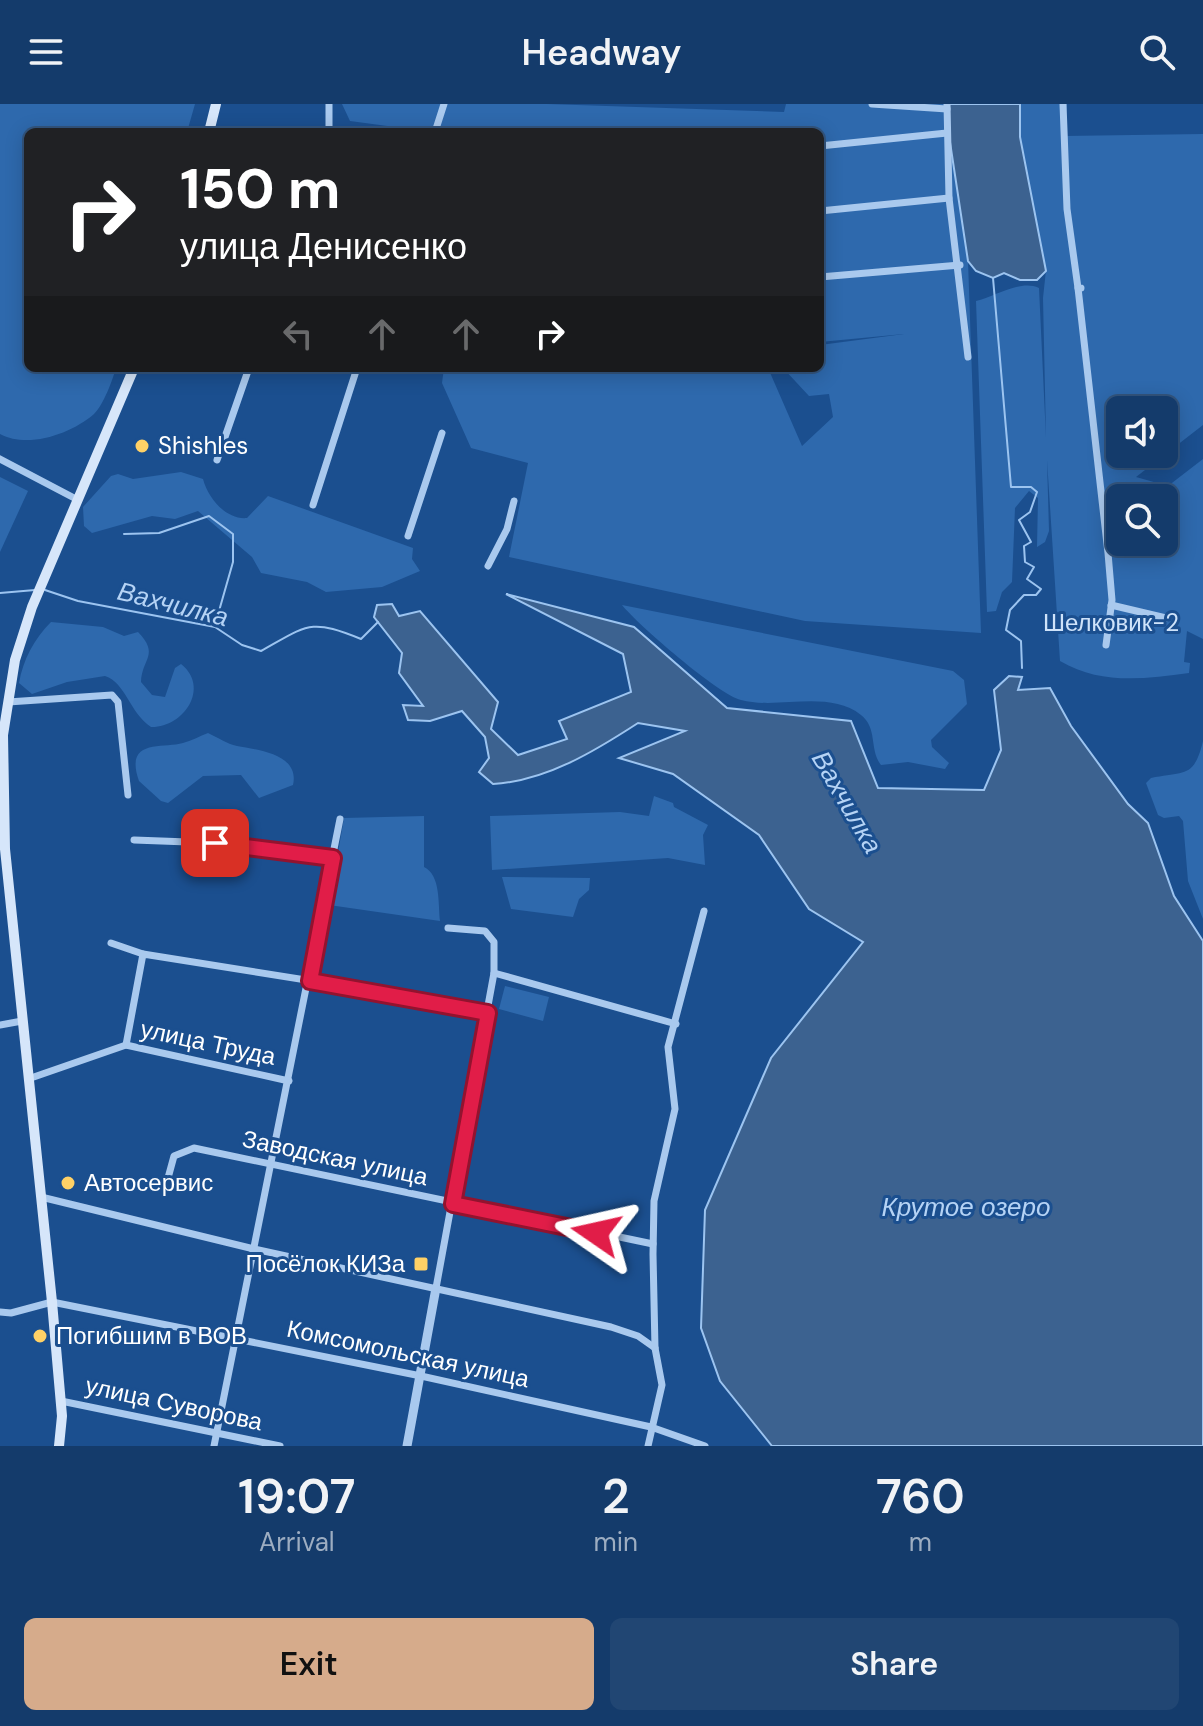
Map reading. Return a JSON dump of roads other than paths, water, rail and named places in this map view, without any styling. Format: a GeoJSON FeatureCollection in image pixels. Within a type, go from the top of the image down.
{"type":"FeatureCollection","features":[{"type":"Feature","properties":{"kind":"main road"},"geometry":{"type":"LineString","coordinates":[[210,128],[216,104]]}},
{"type":"Feature","properties":{"kind":"main road"},"geometry":{"type":"LineString","coordinates":[[59,1446],[61,1401],[5,849],[3,735],[15,660],[32,607],[132,372]]}},
{"type":"Feature","properties":{"kind":"street"},"geometry":{"type":"LineString","coordinates":[[329,104],[329,128]]}},
{"type":"Feature","properties":{"kind":"street"},"geometry":{"type":"LineString","coordinates":[[436,128],[444,104]]}},
{"type":"Feature","properties":{"kind":"street"},"geometry":{"type":"LineString","coordinates":[[872,104],[947,106],[949,198],[960,265],[968,357]]}},
{"type":"Feature","properties":{"kind":"street"},"geometry":{"type":"LineString","coordinates":[[1063,104],[1067,209],[1080,288],[1111,605],[1106,645]]}},
{"type":"Feature","properties":{"kind":"street"},"geometry":{"type":"LineString","coordinates":[[824,146],[947,133]]}},
{"type":"Feature","properties":{"kind":"street"},"geometry":{"type":"LineString","coordinates":[[824,211],[949,198]]}},
{"type":"Feature","properties":{"kind":"street"},"geometry":{"type":"LineString","coordinates":[[824,277],[960,265]]}},
{"type":"Feature","properties":{"kind":"street"},"geometry":{"type":"LineString","coordinates":[[217,460],[248,372]]}},
{"type":"Feature","properties":{"kind":"street"},"geometry":{"type":"LineString","coordinates":[[313,505],[356,372]]}},
{"type":"Feature","properties":{"kind":"street"},"geometry":{"type":"LineString","coordinates":[[408,536],[442,433]]}},
{"type":"Feature","properties":{"kind":"street"},"geometry":{"type":"LineString","coordinates":[[0,459],[78,500]]}},
{"type":"Feature","properties":{"kind":"street"},"geometry":{"type":"LineString","coordinates":[[488,566],[507,529],[514,501]]}},
{"type":"Feature","properties":{"kind":"street"},"geometry":{"type":"LineString","coordinates":[[1111,605],[1166,618]]}},
{"type":"Feature","properties":{"kind":"street"},"geometry":{"type":"LineString","coordinates":[[8,702],[112,695],[118,702],[128,795]]}},
{"type":"Feature","properties":{"kind":"street"},"geometry":{"type":"LineString","coordinates":[[214,1446],[234,1337],[310,981],[340,819]]}},
{"type":"Feature","properties":{"kind":"street"},"geometry":{"type":"LineString","coordinates":[[134,840],[215,843],[333,858]]}},
{"type":"Feature","properties":{"kind":"street"},"geometry":{"type":"LineString","coordinates":[[648,1446],[662,1385],[655,1348],[653,1244],[654,1201],[675,1109],[668,1047],[704,911]]}},
{"type":"Feature","properties":{"kind":"street"},"geometry":{"type":"LineString","coordinates":[[407,1446],[494,973],[494,942],[485,931],[448,928]]}},
{"type":"Feature","properties":{"kind":"street"},"geometry":{"type":"LineString","coordinates":[[111,943],[143,954],[488,1013]]}},
{"type":"Feature","properties":{"kind":"street"},"geometry":{"type":"LineString","coordinates":[[126,1045],[143,954]]}},
{"type":"Feature","properties":{"kind":"street"},"geometry":{"type":"LineString","coordinates":[[494,973],[676,1024]]}},
{"type":"Feature","properties":{"kind":"street"},"geometry":{"type":"LineString","coordinates":[[0,1025],[22,1021]]}},
{"type":"Feature","properties":{"kind":"street","name":"улица Труда"},"geometry":{"type":"LineString","coordinates":[[28,1079],[126,1045],[289,1081]]}},
{"type":"Feature","properties":{"kind":"street","name":"Заводская улица"},"geometry":{"type":"LineString","coordinates":[[168,1178],[174,1156],[194,1148],[653,1244]]}},
{"type":"Feature","properties":{"kind":"street"},"geometry":{"type":"LineString","coordinates":[[41,1197],[254,1249],[611,1327],[638,1336],[655,1348]]}},
{"type":"Feature","properties":{"kind":"street"},"geometry":{"type":"LineString","coordinates":[[0,1312],[11,1313],[52,1302]]}},
{"type":"Feature","properties":{"kind":"street","name":"Комсомольская улица"},"geometry":{"type":"LineString","coordinates":[[52,1302],[421,1376],[651,1427],[705,1446]]}},
{"type":"Feature","properties":{"kind":"street","name":"улица Суворова"},"geometry":{"type":"LineString","coordinates":[[61,1401],[280,1446]]}},
{"type":"Feature","properties":{"kind":"water"},"geometry":{"type":"Polygon","coordinates":[[[949,104],[1020,104],[1020,137],[1046,271],[1037,280],[1020,280],[1004,273],[993,278],[976,271],[968,261],[948,129],[949,104]]]}},
{"type":"Feature","properties":{"kind":"water","name":"Крутое озеро"},"geometry":{"type":"Polygon","coordinates":[[[506,594],[634,627],[727,708],[851,721],[878,788],[984,790],[1001,750],[994,690],[1009,676],[1022,677],[1018,690],[1050,688],[1071,726],[1128,804],[1148,823],[1174,896],[1203,941],[1203,1446],[772,1446],[720,1381],[701,1328],[705,1210],[771,1058],[863,942],[809,909],[759,835],[673,774],[619,758],[685,731],[638,723],[587,754],[551,771],[513,782],[493,784],[479,772],[489,758],[485,737],[462,711],[430,721],[408,720],[403,705],[423,706],[399,673],[402,653],[374,617],[377,605],[392,604],[399,616],[420,611],[498,702],[491,729],[518,755],[567,739],[559,721],[631,692],[623,654],[506,594]]]}},
{"type":"Feature","properties":{"kind":"waterway"},"geometry":{"type":"LineString","coordinates":[[993,278],[1011,487],[1031,487],[1037,492],[1030,512],[1019,520],[1031,542],[1024,546],[1025,562],[1034,567],[1027,579],[1041,589],[1036,595],[1024,595],[1010,610],[1006,630],[1021,641],[1022,668]]}},
{"type":"Feature","properties":{"kind":"waterway"},"geometry":{"type":"LineString","coordinates":[[124,534],[159,533],[209,516],[233,534],[233,562],[215,625]]}},
{"type":"Feature","properties":{"kind":"waterway","name":"Вахчилка"},"geometry":{"type":"LineString","coordinates":[[0,593],[35,590]]}},
{"type":"Feature","properties":{"kind":"waterway","name":"Вахчилка"},"geometry":{"type":"LineString","coordinates":[[45,590],[78,601],[215,627],[242,645],[261,651],[309,627],[330,628],[361,639],[378,622]]}},
{"type":"Feature","properties":{"kind":"place","name":"Shishles"},"geometry":{"type":"Point","coordinates":[142,446]}},
{"type":"Feature","properties":{"kind":"place","name":"Автосервис"},"geometry":{"type":"Point","coordinates":[68,1183]}},
{"type":"Feature","properties":{"kind":"place","name":"Посёлок КИЗа"},"geometry":{"type":"Point","coordinates":[421,1264]}},
{"type":"Feature","properties":{"kind":"place","name":"Погибшим в ВОВ"},"geometry":{"type":"Point","coordinates":[40,1336]}},
{"type":"Feature","properties":{"kind":"park label","name":"Шелковик-2"},"geometry":{"type":"Point","coordinates":[1111,623]}}]}
